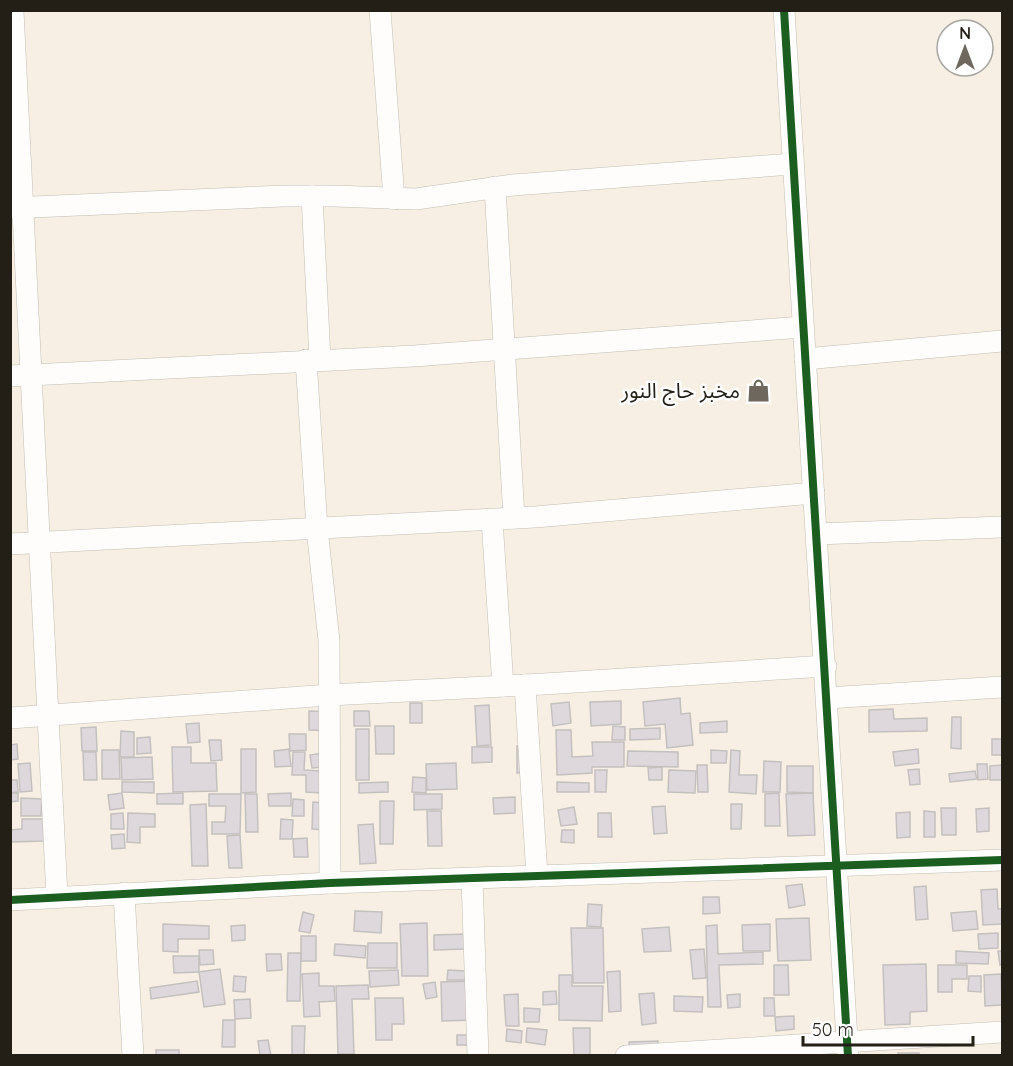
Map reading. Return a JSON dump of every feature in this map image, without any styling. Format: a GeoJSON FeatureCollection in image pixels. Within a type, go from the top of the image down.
{"type":"FeatureCollection","features":[{"type":"Feature","properties":{"kind":"street"},"geometry":{"type":"LineString","coordinates":[[380,10],[394,199]]}},
{"type":"Feature","properties":{"kind":"street"},"geometry":{"type":"LineString","coordinates":[[783,10],[848,1049]]}},
{"type":"Feature","properties":{"kind":"street"},"geometry":{"type":"LineString","coordinates":[[12,11],[21,375],[41,541],[57,897]]}},
{"type":"Feature","properties":{"kind":"street"},"geometry":{"type":"LineString","coordinates":[[16,208],[312,196],[416,199],[495,187],[792,164]]}},
{"type":"Feature","properties":{"kind":"street"},"geometry":{"type":"LineString","coordinates":[[495,187],[514,518]]}},
{"type":"Feature","properties":{"kind":"street"},"geometry":{"type":"LineString","coordinates":[[312,196],[317,528],[328,641],[330,882]]}},
{"type":"Feature","properties":{"kind":"street"},"geometry":{"type":"LineString","coordinates":[[21,375],[504,350],[803,327]]}},
{"type":"Feature","properties":{"kind":"street"},"geometry":{"type":"LineString","coordinates":[[804,359],[1002,341]]}},
{"type":"Feature","properties":{"kind":"street"},"geometry":{"type":"LineString","coordinates":[[10,544],[492,520],[814,493]]}},
{"type":"Feature","properties":{"kind":"street"},"geometry":{"type":"LineString","coordinates":[[492,520],[503,686]]}},
{"type":"Feature","properties":{"kind":"street"},"geometry":{"type":"LineString","coordinates":[[817,534],[1002,527]]}},
{"type":"Feature","properties":{"kind":"street"},"geometry":{"type":"LineString","coordinates":[[10,718],[329,694],[525,685],[825,666]]}},
{"type":"Feature","properties":{"kind":"street"},"geometry":{"type":"LineString","coordinates":[[525,685],[537,876]]}},
{"type":"Feature","properties":{"kind":"street"},"geometry":{"type":"LineString","coordinates":[[827,698],[1002,687]]}},
{"type":"Feature","properties":{"kind":"street"},"geometry":{"type":"LineString","coordinates":[[10,900],[330,882],[1002,860]]}},
{"type":"Feature","properties":{"kind":"street"},"geometry":{"type":"LineString","coordinates":[[472,879],[478,1056]]}},
{"type":"Feature","properties":{"kind":"street"},"geometry":{"type":"LineString","coordinates":[[124,893],[133,1056]]}},
{"type":"Feature","properties":{"kind":"street"},"geometry":{"type":"LineString","coordinates":[[626,1056],[848,1049],[1002,1032]]}},
{"type":"Feature","properties":{"kind":"building"},"geometry":{"type":"Polygon","coordinates":[[[680,698],[681,714],[690,713],[693,745],[667,748],[665,724],[645,726],[643,702],[680,698]]]}},
{"type":"Feature","properties":{"kind":"building"},"geometry":{"type":"Polygon","coordinates":[[[621,701],[621,724],[591,726],[590,702],[621,701]]]}},
{"type":"Feature","properties":{"kind":"building"},"geometry":{"type":"Polygon","coordinates":[[[569,702],[571,723],[553,726],[551,704],[569,702]]]}},
{"type":"Feature","properties":{"kind":"building"},"geometry":{"type":"Polygon","coordinates":[[[410,703],[422,703],[422,723],[410,723],[410,703]]]}},
{"type":"Feature","properties":{"kind":"building"},"geometry":{"type":"Polygon","coordinates":[[[489,705],[491,745],[477,746],[475,706],[489,705]]]}},
{"type":"Feature","properties":{"kind":"building"},"geometry":{"type":"Polygon","coordinates":[[[893,709],[894,719],[927,718],[927,731],[869,732],[869,710],[893,709]]]}},
{"type":"Feature","properties":{"kind":"building"},"geometry":{"type":"Polygon","coordinates":[[[309,711],[334,712],[333,731],[309,730],[309,711]]]}},
{"type":"Feature","properties":{"kind":"building"},"geometry":{"type":"Polygon","coordinates":[[[354,711],[369,711],[370,726],[354,726],[354,711]]]}},
{"type":"Feature","properties":{"kind":"building"},"geometry":{"type":"Polygon","coordinates":[[[952,717],[961,717],[961,749],[951,748],[952,717]]]}},
{"type":"Feature","properties":{"kind":"building"},"geometry":{"type":"Polygon","coordinates":[[[727,721],[727,732],[700,733],[700,723],[727,721]]]}},
{"type":"Feature","properties":{"kind":"building"},"geometry":{"type":"Polygon","coordinates":[[[199,723],[200,742],[188,743],[186,724],[199,723]]]}},
{"type":"Feature","properties":{"kind":"building"},"geometry":{"type":"Polygon","coordinates":[[[375,726],[394,726],[394,754],[376,754],[375,726]]]}},
{"type":"Feature","properties":{"kind":"building"},"geometry":{"type":"Polygon","coordinates":[[[613,726],[625,727],[625,740],[612,740],[613,726]]]}},
{"type":"Feature","properties":{"kind":"building"},"geometry":{"type":"Polygon","coordinates":[[[96,727],[97,751],[82,751],[81,728],[96,727]]]}},
{"type":"Feature","properties":{"kind":"building"},"geometry":{"type":"Polygon","coordinates":[[[660,728],[660,739],[630,740],[630,729],[660,728]]]}},
{"type":"Feature","properties":{"kind":"building"},"geometry":{"type":"Polygon","coordinates":[[[356,729],[369,729],[369,780],[356,780],[356,729]]]}},
{"type":"Feature","properties":{"kind":"building"},"geometry":{"type":"Polygon","coordinates":[[[556,730],[571,730],[572,757],[593,756],[592,742],[624,742],[624,767],[592,767],[592,773],[557,775],[556,730]]]}},
{"type":"Feature","properties":{"kind":"building"},"geometry":{"type":"Polygon","coordinates":[[[121,731],[134,732],[134,757],[120,757],[121,731]]]}},
{"type":"Feature","properties":{"kind":"building"},"geometry":{"type":"Polygon","coordinates":[[[289,734],[306,734],[306,750],[290,751],[289,734]]]}},
{"type":"Feature","properties":{"kind":"building"},"geometry":{"type":"Polygon","coordinates":[[[150,737],[151,753],[137,754],[137,738],[150,737]]]}},
{"type":"Feature","properties":{"kind":"building"},"geometry":{"type":"Polygon","coordinates":[[[992,739],[1002,739],[1002,755],[992,755],[992,739]]]}},
{"type":"Feature","properties":{"kind":"building"},"geometry":{"type":"Polygon","coordinates":[[[209,740],[221,740],[222,760],[211,761],[209,740]]]}},
{"type":"Feature","properties":{"kind":"building"},"geometry":{"type":"Polygon","coordinates":[[[17,744],[18,759],[10,760],[10,745],[17,744]]]}},
{"type":"Feature","properties":{"kind":"building"},"geometry":{"type":"Polygon","coordinates":[[[530,745],[531,772],[517,773],[517,746],[530,745]]]}},
{"type":"Feature","properties":{"kind":"building"},"geometry":{"type":"Polygon","coordinates":[[[172,747],[191,747],[191,763],[216,763],[217,791],[173,792],[172,747]]]}},
{"type":"Feature","properties":{"kind":"building"},"geometry":{"type":"Polygon","coordinates":[[[472,747],[492,747],[492,762],[472,763],[472,747]]]}},
{"type":"Feature","properties":{"kind":"building"},"geometry":{"type":"Polygon","coordinates":[[[241,749],[256,749],[256,792],[241,793],[241,749]]]}},
{"type":"Feature","properties":{"kind":"building"},"geometry":{"type":"Polygon","coordinates":[[[289,749],[291,766],[275,767],[274,751],[289,749]]]}},
{"type":"Feature","properties":{"kind":"building"},"geometry":{"type":"Polygon","coordinates":[[[918,749],[919,763],[895,766],[893,752],[918,749]]]}},
{"type":"Feature","properties":{"kind":"building"},"geometry":{"type":"Polygon","coordinates":[[[102,750],[119,750],[120,779],[102,779],[102,750]]]}},
{"type":"Feature","properties":{"kind":"building"},"geometry":{"type":"Polygon","coordinates":[[[711,750],[727,751],[726,763],[711,763],[711,750]]]}},
{"type":"Feature","properties":{"kind":"building"},"geometry":{"type":"Polygon","coordinates":[[[731,750],[740,751],[739,775],[757,775],[756,794],[729,792],[731,750]]]}},
{"type":"Feature","properties":{"kind":"building"},"geometry":{"type":"Polygon","coordinates":[[[628,751],[678,752],[678,767],[627,766],[628,751]]]}},
{"type":"Feature","properties":{"kind":"building"},"geometry":{"type":"Polygon","coordinates":[[[83,752],[96,752],[97,780],[84,780],[83,752]]]}},
{"type":"Feature","properties":{"kind":"building"},"geometry":{"type":"Polygon","coordinates":[[[293,752],[305,752],[304,770],[323,771],[322,793],[306,792],[306,775],[292,775],[293,752]]]}},
{"type":"Feature","properties":{"kind":"building"},"geometry":{"type":"Polygon","coordinates":[[[322,753],[324,767],[312,768],[310,755],[322,753]]]}},
{"type":"Feature","properties":{"kind":"building"},"geometry":{"type":"Polygon","coordinates":[[[152,757],[153,779],[122,780],[121,758],[152,757]]]}},
{"type":"Feature","properties":{"kind":"building"},"geometry":{"type":"Polygon","coordinates":[[[764,761],[781,762],[780,792],[763,792],[764,761]]]}},
{"type":"Feature","properties":{"kind":"building"},"geometry":{"type":"Polygon","coordinates":[[[30,763],[32,791],[20,792],[18,764],[30,763]]]}},
{"type":"Feature","properties":{"kind":"building"},"geometry":{"type":"Polygon","coordinates":[[[456,763],[457,789],[427,790],[426,764],[456,763]]]}},
{"type":"Feature","properties":{"kind":"building"},"geometry":{"type":"Polygon","coordinates":[[[977,764],[987,764],[988,779],[978,780],[977,764]]]}},
{"type":"Feature","properties":{"kind":"building"},"geometry":{"type":"Polygon","coordinates":[[[697,765],[707,765],[708,792],[698,792],[697,765]]]}},
{"type":"Feature","properties":{"kind":"building"},"geometry":{"type":"Polygon","coordinates":[[[1002,765],[1002,780],[990,780],[990,766],[1002,765]]]}},
{"type":"Feature","properties":{"kind":"building"},"geometry":{"type":"Polygon","coordinates":[[[787,766],[813,766],[813,793],[787,792],[787,766]]]}},
{"type":"Feature","properties":{"kind":"building"},"geometry":{"type":"Polygon","coordinates":[[[662,767],[662,780],[649,780],[648,768],[662,767]]]}},
{"type":"Feature","properties":{"kind":"building"},"geometry":{"type":"Polygon","coordinates":[[[919,769],[920,784],[910,785],[908,770],[919,769]]]}},
{"type":"Feature","properties":{"kind":"building"},"geometry":{"type":"Polygon","coordinates":[[[595,770],[607,770],[606,792],[595,792],[595,770]]]}},
{"type":"Feature","properties":{"kind":"building"},"geometry":{"type":"Polygon","coordinates":[[[669,770],[696,771],[695,793],[668,792],[669,770]]]}},
{"type":"Feature","properties":{"kind":"building"},"geometry":{"type":"Polygon","coordinates":[[[975,771],[977,779],[950,782],[949,774],[975,771]]]}},
{"type":"Feature","properties":{"kind":"building"},"geometry":{"type":"Polygon","coordinates":[[[413,777],[426,778],[426,793],[412,792],[413,777]]]}},
{"type":"Feature","properties":{"kind":"building"},"geometry":{"type":"Polygon","coordinates":[[[10,780],[17,780],[18,792],[10,793],[10,780]]]}},
{"type":"Feature","properties":{"kind":"building"},"geometry":{"type":"Polygon","coordinates":[[[122,782],[154,782],[154,793],[122,792],[122,782]]]}},
{"type":"Feature","properties":{"kind":"building"},"geometry":{"type":"Polygon","coordinates":[[[388,782],[388,792],[359,793],[359,783],[388,782]]]}},
{"type":"Feature","properties":{"kind":"building"},"geometry":{"type":"Polygon","coordinates":[[[557,782],[589,783],[589,792],[557,792],[557,782]]]}},
{"type":"Feature","properties":{"kind":"building"},"geometry":{"type":"Polygon","coordinates":[[[10,793],[18,793],[18,801],[10,802],[10,793]]]}},
{"type":"Feature","properties":{"kind":"building"},"geometry":{"type":"Polygon","coordinates":[[[122,793],[124,808],[110,810],[108,795],[122,793]]]}},
{"type":"Feature","properties":{"kind":"building"},"geometry":{"type":"Polygon","coordinates":[[[183,793],[183,804],[157,804],[157,794],[183,793]]]}},
{"type":"Feature","properties":{"kind":"building"},"geometry":{"type":"Polygon","coordinates":[[[291,793],[291,806],[269,806],[268,794],[291,793]]]}},
{"type":"Feature","properties":{"kind":"building"},"geometry":{"type":"Polygon","coordinates":[[[779,793],[780,826],[765,826],[765,794],[779,793]]]}},
{"type":"Feature","properties":{"kind":"building"},"geometry":{"type":"Polygon","coordinates":[[[813,793],[815,835],[788,836],[786,794],[813,793]]]}},
{"type":"Feature","properties":{"kind":"building"},"geometry":{"type":"Polygon","coordinates":[[[209,794],[241,794],[240,834],[212,834],[212,822],[225,822],[226,806],[209,806],[209,794]]]}},
{"type":"Feature","properties":{"kind":"building"},"geometry":{"type":"Polygon","coordinates":[[[245,794],[257,794],[258,832],[246,832],[245,794]]]}},
{"type":"Feature","properties":{"kind":"building"},"geometry":{"type":"Polygon","coordinates":[[[414,794],[442,794],[442,809],[414,810],[414,794]]]}},
{"type":"Feature","properties":{"kind":"building"},"geometry":{"type":"Polygon","coordinates":[[[515,797],[515,813],[494,814],[493,798],[515,797]]]}},
{"type":"Feature","properties":{"kind":"building"},"geometry":{"type":"Polygon","coordinates":[[[21,798],[42,799],[41,816],[21,816],[21,798]]]}},
{"type":"Feature","properties":{"kind":"building"},"geometry":{"type":"Polygon","coordinates":[[[293,799],[304,800],[304,816],[292,816],[293,799]]]}},
{"type":"Feature","properties":{"kind":"building"},"geometry":{"type":"Polygon","coordinates":[[[380,801],[394,801],[393,844],[380,844],[380,801]]]}},
{"type":"Feature","properties":{"kind":"building"},"geometry":{"type":"Polygon","coordinates":[[[313,802],[328,803],[327,830],[312,829],[313,802]]]}},
{"type":"Feature","properties":{"kind":"building"},"geometry":{"type":"Polygon","coordinates":[[[206,804],[208,866],[192,866],[190,805],[206,804]]]}},
{"type":"Feature","properties":{"kind":"building"},"geometry":{"type":"Polygon","coordinates":[[[731,804],[742,804],[741,829],[731,829],[731,804]]]}},
{"type":"Feature","properties":{"kind":"building"},"geometry":{"type":"Polygon","coordinates":[[[665,806],[667,833],[654,834],[652,807],[665,806]]]}},
{"type":"Feature","properties":{"kind":"building"},"geometry":{"type":"Polygon","coordinates":[[[574,807],[577,824],[561,826],[558,810],[574,807]]]}},
{"type":"Feature","properties":{"kind":"building"},"geometry":{"type":"Polygon","coordinates":[[[941,808],[956,808],[956,835],[942,835],[941,808]]]}},
{"type":"Feature","properties":{"kind":"building"},"geometry":{"type":"Polygon","coordinates":[[[989,808],[989,831],[977,832],[976,809],[989,808]]]}},
{"type":"Feature","properties":{"kind":"building"},"geometry":{"type":"Polygon","coordinates":[[[427,811],[441,811],[442,846],[428,846],[427,811]]]}},
{"type":"Feature","properties":{"kind":"building"},"geometry":{"type":"Polygon","coordinates":[[[924,811],[935,812],[935,837],[924,837],[924,811]]]}},
{"type":"Feature","properties":{"kind":"building"},"geometry":{"type":"Polygon","coordinates":[[[910,812],[910,837],[897,838],[896,813],[910,812]]]}},
{"type":"Feature","properties":{"kind":"building"},"geometry":{"type":"Polygon","coordinates":[[[123,813],[124,829],[111,829],[111,814],[123,813]]]}},
{"type":"Feature","properties":{"kind":"building"},"geometry":{"type":"Polygon","coordinates":[[[128,813],[155,814],[155,827],[140,827],[140,843],[127,842],[128,813]]]}},
{"type":"Feature","properties":{"kind":"building"},"geometry":{"type":"Polygon","coordinates":[[[598,813],[611,813],[612,837],[598,837],[598,813]]]}},
{"type":"Feature","properties":{"kind":"building"},"geometry":{"type":"Polygon","coordinates":[[[22,819],[43,819],[44,841],[10,842],[10,830],[22,829],[22,819]]]}},
{"type":"Feature","properties":{"kind":"building"},"geometry":{"type":"Polygon","coordinates":[[[281,819],[293,820],[292,839],[280,839],[281,819]]]}},
{"type":"Feature","properties":{"kind":"building"},"geometry":{"type":"Polygon","coordinates":[[[373,824],[376,863],[360,864],[358,825],[373,824]]]}},
{"type":"Feature","properties":{"kind":"building"},"geometry":{"type":"Polygon","coordinates":[[[562,830],[574,830],[574,843],[561,842],[562,830]]]}},
{"type":"Feature","properties":{"kind":"building"},"geometry":{"type":"Polygon","coordinates":[[[124,834],[125,848],[112,849],[111,835],[124,834]]]}},
{"type":"Feature","properties":{"kind":"building"},"geometry":{"type":"Polygon","coordinates":[[[240,835],[242,868],[229,868],[227,836],[240,835]]]}},
{"type":"Feature","properties":{"kind":"building"},"geometry":{"type":"Polygon","coordinates":[[[307,838],[308,857],[294,857],[293,839],[307,838]]]}},
{"type":"Feature","properties":{"kind":"building"},"geometry":{"type":"Polygon","coordinates":[[[802,884],[805,905],[789,908],[786,886],[802,884]]]}},
{"type":"Feature","properties":{"kind":"building"},"geometry":{"type":"Polygon","coordinates":[[[926,886],[928,919],[916,920],[914,887],[926,886]]]}},
{"type":"Feature","properties":{"kind":"building"},"geometry":{"type":"Polygon","coordinates":[[[997,889],[998,909],[1002,909],[1002,924],[983,925],[981,890],[997,889]]]}},
{"type":"Feature","properties":{"kind":"building"},"geometry":{"type":"Polygon","coordinates":[[[703,897],[719,897],[720,913],[703,914],[703,897]]]}},
{"type":"Feature","properties":{"kind":"building"},"geometry":{"type":"Polygon","coordinates":[[[588,904],[602,905],[601,927],[587,926],[588,904]]]}},
{"type":"Feature","properties":{"kind":"building"},"geometry":{"type":"Polygon","coordinates":[[[355,911],[382,912],[381,933],[354,931],[355,911]]]}},
{"type":"Feature","properties":{"kind":"building"},"geometry":{"type":"Polygon","coordinates":[[[976,911],[978,929],[953,931],[951,913],[976,911]]]}},
{"type":"Feature","properties":{"kind":"building"},"geometry":{"type":"Polygon","coordinates":[[[303,912],[314,915],[310,933],[299,931],[303,912]]]}},
{"type":"Feature","properties":{"kind":"building"},"geometry":{"type":"Polygon","coordinates":[[[809,918],[811,960],[778,961],[776,919],[809,918]]]}},
{"type":"Feature","properties":{"kind":"building"},"geometry":{"type":"Polygon","coordinates":[[[427,923],[428,976],[402,976],[400,924],[427,923]]]}},
{"type":"Feature","properties":{"kind":"building"},"geometry":{"type":"Polygon","coordinates":[[[163,924],[209,926],[209,939],[178,939],[178,952],[163,951],[163,924]]]}},
{"type":"Feature","properties":{"kind":"building"},"geometry":{"type":"Polygon","coordinates":[[[770,924],[770,951],[743,951],[742,925],[770,924]]]}},
{"type":"Feature","properties":{"kind":"building"},"geometry":{"type":"Polygon","coordinates":[[[245,925],[245,940],[232,941],[231,926],[245,925]]]}},
{"type":"Feature","properties":{"kind":"building"},"geometry":{"type":"Polygon","coordinates":[[[717,925],[718,954],[763,952],[763,964],[719,965],[721,1007],[708,1007],[706,926],[717,925]]]}},
{"type":"Feature","properties":{"kind":"building"},"geometry":{"type":"Polygon","coordinates":[[[669,927],[671,951],[644,952],[642,929],[669,927]]]}},
{"type":"Feature","properties":{"kind":"building"},"geometry":{"type":"Polygon","coordinates":[[[571,928],[603,928],[604,983],[573,983],[571,928]]]}},
{"type":"Feature","properties":{"kind":"building"},"geometry":{"type":"Polygon","coordinates":[[[998,933],[998,948],[979,949],[978,934],[998,933]]]}},
{"type":"Feature","properties":{"kind":"building"},"geometry":{"type":"Polygon","coordinates":[[[466,934],[466,949],[434,950],[434,935],[466,934]]]}},
{"type":"Feature","properties":{"kind":"building"},"geometry":{"type":"Polygon","coordinates":[[[301,936],[316,936],[316,961],[301,961],[301,936]]]}},
{"type":"Feature","properties":{"kind":"building"},"geometry":{"type":"Polygon","coordinates":[[[368,943],[397,943],[397,968],[367,968],[368,943]]]}},
{"type":"Feature","properties":{"kind":"building"},"geometry":{"type":"Polygon","coordinates":[[[335,944],[366,946],[365,958],[334,955],[335,944]]]}},
{"type":"Feature","properties":{"kind":"building"},"geometry":{"type":"Polygon","coordinates":[[[704,949],[706,978],[693,979],[690,950],[704,949]]]}},
{"type":"Feature","properties":{"kind":"building"},"geometry":{"type":"Polygon","coordinates":[[[199,950],[213,950],[214,964],[200,965],[199,950]]]}},
{"type":"Feature","properties":{"kind":"building"},"geometry":{"type":"Polygon","coordinates":[[[956,951],[989,953],[988,964],[956,963],[956,951]]]}},
{"type":"Feature","properties":{"kind":"building"},"geometry":{"type":"Polygon","coordinates":[[[998,951],[1002,951],[1002,964],[1000,965],[998,951]]]}},
{"type":"Feature","properties":{"kind":"building"},"geometry":{"type":"Polygon","coordinates":[[[288,953],[301,953],[300,1001],[287,1001],[288,953]]]}},
{"type":"Feature","properties":{"kind":"building"},"geometry":{"type":"Polygon","coordinates":[[[266,954],[281,954],[282,970],[267,971],[266,954]]]}},
{"type":"Feature","properties":{"kind":"building"},"geometry":{"type":"Polygon","coordinates":[[[173,956],[199,956],[199,972],[174,973],[173,956]]]}},
{"type":"Feature","properties":{"kind":"building"},"geometry":{"type":"Polygon","coordinates":[[[926,964],[927,1011],[910,1012],[910,1024],[885,1025],[883,965],[926,964]]]}},
{"type":"Feature","properties":{"kind":"building"},"geometry":{"type":"Polygon","coordinates":[[[774,965],[788,965],[789,995],[774,995],[774,965]]]}},
{"type":"Feature","properties":{"kind":"building"},"geometry":{"type":"Polygon","coordinates":[[[938,965],[967,965],[967,979],[952,979],[952,992],[938,992],[938,965]]]}},
{"type":"Feature","properties":{"kind":"building"},"geometry":{"type":"Polygon","coordinates":[[[220,969],[225,1004],[204,1007],[199,972],[220,969]]]}},
{"type":"Feature","properties":{"kind":"building"},"geometry":{"type":"Polygon","coordinates":[[[398,970],[399,985],[370,987],[369,971],[398,970]]]}},
{"type":"Feature","properties":{"kind":"building"},"geometry":{"type":"Polygon","coordinates":[[[448,970],[466,971],[465,980],[447,980],[448,970]]]}},
{"type":"Feature","properties":{"kind":"building"},"geometry":{"type":"Polygon","coordinates":[[[620,971],[621,1011],[609,1012],[607,972],[620,971]]]}},
{"type":"Feature","properties":{"kind":"building"},"geometry":{"type":"Polygon","coordinates":[[[319,973],[319,986],[334,986],[335,1001],[319,1002],[320,1016],[304,1017],[302,974],[319,973]]]}},
{"type":"Feature","properties":{"kind":"building"},"geometry":{"type":"Polygon","coordinates":[[[1001,974],[1002,1005],[985,1006],[984,975],[1001,974]]]}},
{"type":"Feature","properties":{"kind":"building"},"geometry":{"type":"Polygon","coordinates":[[[559,975],[572,975],[572,986],[603,986],[602,1021],[559,1020],[559,975]]]}},
{"type":"Feature","properties":{"kind":"building"},"geometry":{"type":"Polygon","coordinates":[[[234,976],[246,977],[245,992],[233,991],[234,976]]]}},
{"type":"Feature","properties":{"kind":"building"},"geometry":{"type":"Polygon","coordinates":[[[969,976],[981,976],[981,992],[968,991],[969,976]]]}},
{"type":"Feature","properties":{"kind":"building"},"geometry":{"type":"Polygon","coordinates":[[[197,981],[199,992],[151,999],[150,988],[197,981]]]}},
{"type":"Feature","properties":{"kind":"building"},"geometry":{"type":"Polygon","coordinates":[[[474,981],[475,1020],[442,1021],[441,982],[474,981]]]}},
{"type":"Feature","properties":{"kind":"building"},"geometry":{"type":"Polygon","coordinates":[[[435,982],[437,997],[426,999],[423,984],[435,982]]]}},
{"type":"Feature","properties":{"kind":"building"},"geometry":{"type":"Polygon","coordinates":[[[368,985],[369,999],[352,999],[354,1054],[338,1054],[336,986],[368,985]]]}},
{"type":"Feature","properties":{"kind":"building"},"geometry":{"type":"Polygon","coordinates":[[[556,991],[557,1004],[543,1005],[543,992],[556,991]]]}},
{"type":"Feature","properties":{"kind":"building"},"geometry":{"type":"Polygon","coordinates":[[[654,993],[656,1023],[642,1025],[639,994],[654,993]]]}},
{"type":"Feature","properties":{"kind":"building"},"geometry":{"type":"Polygon","coordinates":[[[518,994],[519,1026],[506,1026],[504,995],[518,994]]]}},
{"type":"Feature","properties":{"kind":"building"},"geometry":{"type":"Polygon","coordinates":[[[740,994],[740,1007],[728,1008],[727,995],[740,994]]]}},
{"type":"Feature","properties":{"kind":"building"},"geometry":{"type":"Polygon","coordinates":[[[674,996],[703,997],[702,1012],[674,1011],[674,996]]]}},
{"type":"Feature","properties":{"kind":"building"},"geometry":{"type":"Polygon","coordinates":[[[375,998],[403,998],[404,1024],[392,1024],[392,1040],[376,1040],[375,998]]]}},
{"type":"Feature","properties":{"kind":"building"},"geometry":{"type":"Polygon","coordinates":[[[764,998],[774,998],[775,1016],[764,1016],[764,998]]]}},
{"type":"Feature","properties":{"kind":"building"},"geometry":{"type":"Polygon","coordinates":[[[250,999],[251,1018],[235,1019],[234,1000],[250,999]]]}},
{"type":"Feature","properties":{"kind":"building"},"geometry":{"type":"Polygon","coordinates":[[[524,1008],[540,1009],[539,1022],[524,1022],[524,1008]]]}},
{"type":"Feature","properties":{"kind":"building"},"geometry":{"type":"Polygon","coordinates":[[[794,1016],[794,1029],[776,1031],[775,1017],[794,1016]]]}},
{"type":"Feature","properties":{"kind":"building"},"geometry":{"type":"Polygon","coordinates":[[[223,1020],[235,1020],[235,1047],[222,1047],[223,1020]]]}},
{"type":"Feature","properties":{"kind":"building"},"geometry":{"type":"Polygon","coordinates":[[[292,1026],[305,1026],[304,1056],[292,1056],[292,1026]]]}},
{"type":"Feature","properties":{"kind":"building"},"geometry":{"type":"Polygon","coordinates":[[[527,1028],[547,1030],[545,1045],[526,1042],[527,1028]]]}},
{"type":"Feature","properties":{"kind":"building"},"geometry":{"type":"Polygon","coordinates":[[[573,1028],[590,1028],[590,1056],[574,1056],[573,1028]]]}},
{"type":"Feature","properties":{"kind":"building"},"geometry":{"type":"Polygon","coordinates":[[[507,1029],[522,1031],[521,1043],[506,1041],[507,1029]]]}},
{"type":"Feature","properties":{"kind":"building"},"geometry":{"type":"Polygon","coordinates":[[[457,1035],[474,1035],[474,1045],[457,1045],[457,1035]]]}},
{"type":"Feature","properties":{"kind":"building"},"geometry":{"type":"Polygon","coordinates":[[[268,1040],[271,1056],[260,1056],[258,1041],[268,1040]]]}},
{"type":"Feature","properties":{"kind":"building"},"geometry":{"type":"Polygon","coordinates":[[[658,1041],[658,1053],[630,1055],[629,1042],[658,1041]]]}},
{"type":"Feature","properties":{"kind":"building"},"geometry":{"type":"Polygon","coordinates":[[[156,1050],[179,1050],[179,1056],[156,1056],[156,1050]]]}},
{"type":"Feature","properties":{"kind":"building"},"geometry":{"type":"Polygon","coordinates":[[[898,1053],[919,1053],[919,1056],[898,1056],[898,1053]]]}},
{"type":"Feature","properties":{"kind":"cycle path"},"geometry":{"type":"LineString","coordinates":[[784,10],[848,1056]]}},
{"type":"Feature","properties":{"kind":"cycle path"},"geometry":{"type":"LineString","coordinates":[[10,900],[330,883],[1002,860]]}},
{"type":"Feature","properties":{"kind":"place","name":"مخبز حاج النور"},"geometry":{"type":"Point","coordinates":[758,391]}}]}
